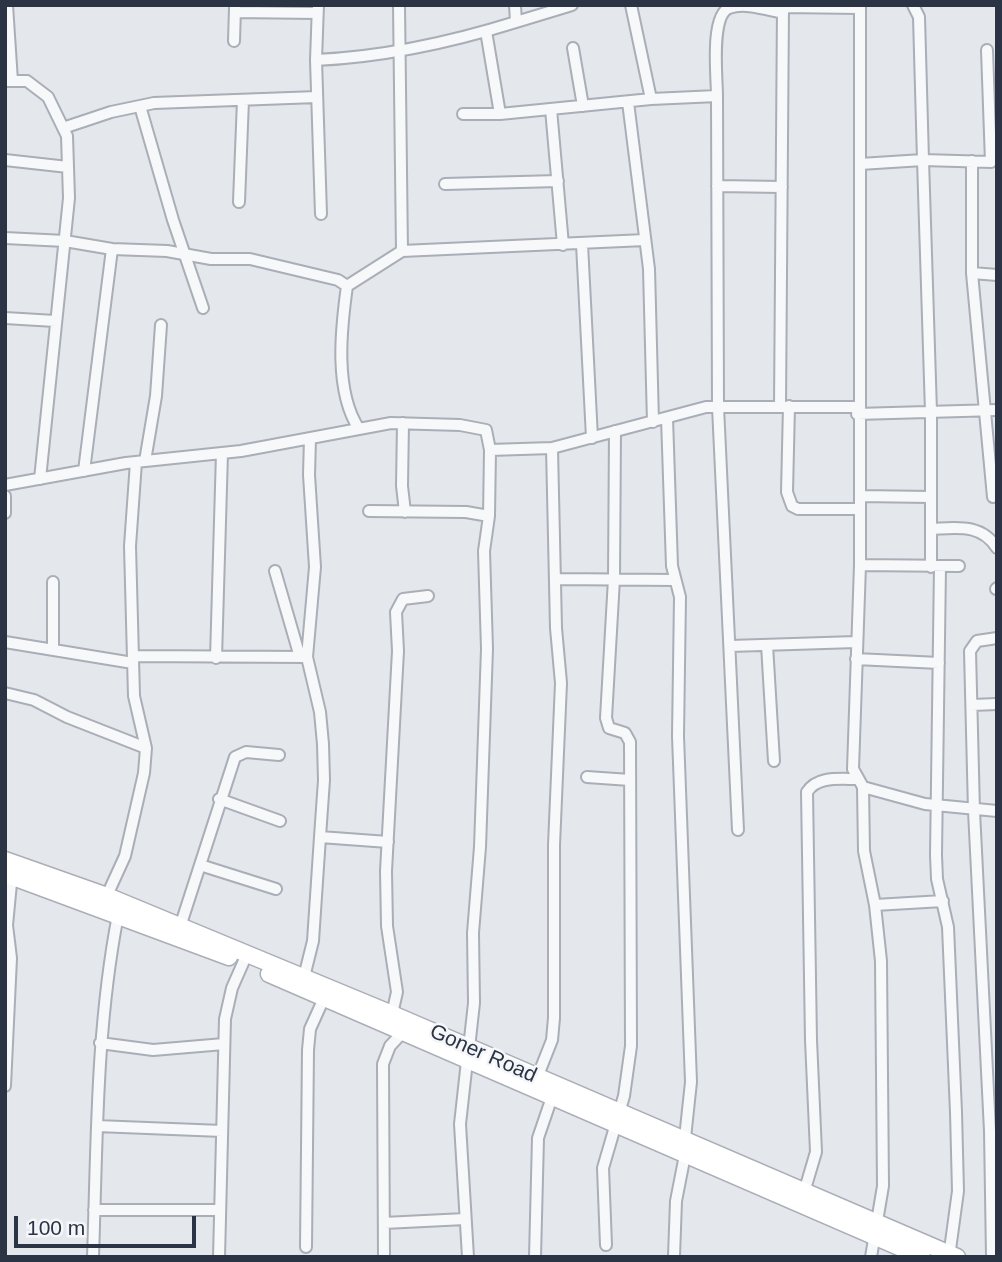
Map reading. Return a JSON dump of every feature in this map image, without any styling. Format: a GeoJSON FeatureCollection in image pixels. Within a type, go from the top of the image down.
{"type":"FeatureCollection","features":[{"type":"Feature","properties":{"kind":"street"},"geometry":{"type":"LineString","coordinates":[[7,5],[9,81],[27,81],[48,97],[67,136],[65,241],[40,479]]}},
{"type":"Feature","properties":{"kind":"street"},"geometry":{"type":"LineString","coordinates":[[399,5],[402,251]]}},
{"type":"Feature","properties":{"kind":"street"},"geometry":{"type":"LineString","coordinates":[[515,5],[516,22]]}},
{"type":"Feature","properties":{"kind":"street"},"geometry":{"type":"LineString","coordinates":[[316,60],[398,52],[486,31],[572,5]]}},
{"type":"Feature","properties":{"kind":"street"},"geometry":{"type":"LineString","coordinates":[[631,5],[651,99]]}},
{"type":"Feature","properties":{"kind":"street"},"geometry":{"type":"LineString","coordinates":[[913,5],[919,17],[931,412],[931,529],[939,663],[937,867],[948,927],[958,1191],[952,1256]]}},
{"type":"Feature","properties":{"kind":"street"},"geometry":{"type":"LineString","coordinates":[[738,830],[718,407],[716,29],[722,13],[728,8],[860,7],[857,411],[860,565],[853,769],[860,783],[864,851],[875,905],[881,961],[884,1159],[883,1186],[871,1257]]}},
{"type":"Feature","properties":{"kind":"street"},"geometry":{"type":"LineString","coordinates":[[234,41],[235,9],[317,9],[321,214]]}},
{"type":"Feature","properties":{"kind":"street"},"geometry":{"type":"LineString","coordinates":[[783,9],[784,406],[788,492],[792,506],[798,509],[860,509]]}},
{"type":"Feature","properties":{"kind":"street"},"geometry":{"type":"LineString","coordinates":[[486,31],[500,114]]}},
{"type":"Feature","properties":{"kind":"street"},"geometry":{"type":"LineString","coordinates":[[573,48],[583,106]]}},
{"type":"Feature","properties":{"kind":"street"},"geometry":{"type":"LineString","coordinates":[[860,164],[923,160],[994,162],[987,50]]}},
{"type":"Feature","properties":{"kind":"street"},"geometry":{"type":"LineString","coordinates":[[463,114],[500,114],[651,99],[717,96]]}},
{"type":"Feature","properties":{"kind":"street"},"geometry":{"type":"LineString","coordinates":[[63,128],[140,106],[198,99],[317,97]]}},
{"type":"Feature","properties":{"kind":"street"},"geometry":{"type":"LineString","coordinates":[[239,202],[243,100]]}},
{"type":"Feature","properties":{"kind":"street"},"geometry":{"type":"LineString","coordinates":[[628,102],[652,312],[653,422]]}},
{"type":"Feature","properties":{"kind":"street"},"geometry":{"type":"LineString","coordinates":[[140,106],[203,308]]}},
{"type":"Feature","properties":{"kind":"street"},"geometry":{"type":"LineString","coordinates":[[551,109],[563,245]]}},
{"type":"Feature","properties":{"kind":"street"},"geometry":{"type":"LineString","coordinates":[[5,160],[68,167]]}},
{"type":"Feature","properties":{"kind":"street"},"geometry":{"type":"LineString","coordinates":[[972,161],[972,273],[993,497]]}},
{"type":"Feature","properties":{"kind":"street"},"geometry":{"type":"LineString","coordinates":[[445,184],[558,181]]}},
{"type":"Feature","properties":{"kind":"street"},"geometry":{"type":"LineString","coordinates":[[717,186],[782,187]]}},
{"type":"Feature","properties":{"kind":"street"},"geometry":{"type":"LineString","coordinates":[[5,238],[65,241],[112,249],[185,254],[211,259],[250,259],[326,275],[348,286]]}},
{"type":"Feature","properties":{"kind":"street"},"geometry":{"type":"LineString","coordinates":[[348,286],[402,251],[645,240]]}},
{"type":"Feature","properties":{"kind":"street"},"geometry":{"type":"LineString","coordinates":[[582,244],[592,438]]}},
{"type":"Feature","properties":{"kind":"street"},"geometry":{"type":"LineString","coordinates":[[84,471],[112,249]]}},
{"type":"Feature","properties":{"kind":"street"},"geometry":{"type":"LineString","coordinates":[[972,273],[997,275]]}},
{"type":"Feature","properties":{"kind":"street"},"geometry":{"type":"LineString","coordinates":[[348,286],[343,374],[346,401],[359,429]]}},
{"type":"Feature","properties":{"kind":"street"},"geometry":{"type":"LineString","coordinates":[[5,318],[55,321]]}},
{"type":"Feature","properties":{"kind":"street"},"geometry":{"type":"LineString","coordinates":[[104,902],[125,856],[144,773],[146,748],[134,696],[130,546],[140,461],[156,396],[161,325]]}},
{"type":"Feature","properties":{"kind":"street"},"geometry":{"type":"LineString","coordinates":[[489,450],[552,448],[718,407],[784,406],[931,412],[997,410]]}},
{"type":"Feature","properties":{"kind":"street"},"geometry":{"type":"LineString","coordinates":[[667,418],[674,580],[680,597],[678,736],[691,1082],[685,1147],[676,1201],[674,1256]]}},
{"type":"Feature","properties":{"kind":"street"},"geometry":{"type":"LineString","coordinates":[[403,423],[402,486],[405,512]]}},
{"type":"Feature","properties":{"kind":"street"},"geometry":{"type":"LineString","coordinates":[[5,485],[140,461],[222,453],[403,423],[482,427],[488,434],[489,516],[484,551],[487,649],[483,778],[473,933],[474,1003],[460,1125],[468,1257]]}},
{"type":"Feature","properties":{"kind":"street"},"geometry":{"type":"LineString","coordinates":[[606,1245],[603,1168],[629,1071],[631,1046],[629,737],[609,728],[606,719],[614,579],[615,431]]}},
{"type":"Feature","properties":{"kind":"street"},"geometry":{"type":"LineString","coordinates":[[304,657],[314,567],[309,475],[310,438]]}},
{"type":"Feature","properties":{"kind":"street"},"geometry":{"type":"LineString","coordinates":[[537,1078],[552,1040],[554,1018],[554,845],[561,682],[552,448]]}},
{"type":"Feature","properties":{"kind":"street"},"geometry":{"type":"LineString","coordinates":[[216,658],[222,453]]}},
{"type":"Feature","properties":{"kind":"street"},"geometry":{"type":"LineString","coordinates":[[5,496],[5,513]]}},
{"type":"Feature","properties":{"kind":"street"},"geometry":{"type":"LineString","coordinates":[[860,496],[931,497]]}},
{"type":"Feature","properties":{"kind":"street"},"geometry":{"type":"LineString","coordinates":[[369,511],[466,512],[489,516]]}},
{"type":"Feature","properties":{"kind":"street"},"geometry":{"type":"LineString","coordinates":[[931,529],[972,528],[990,538],[997,548]]}},
{"type":"Feature","properties":{"kind":"street"},"geometry":{"type":"LineString","coordinates":[[860,565],[959,566]]}},
{"type":"Feature","properties":{"kind":"street"},"geometry":{"type":"LineString","coordinates":[[275,571],[320,712],[323,744],[313,942],[304,977]]}},
{"type":"Feature","properties":{"kind":"street"},"geometry":{"type":"LineString","coordinates":[[555,579],[674,580]]}},
{"type":"Feature","properties":{"kind":"street"},"geometry":{"type":"LineString","coordinates":[[53,582],[53,650]]}},
{"type":"Feature","properties":{"kind":"street"},"geometry":{"type":"LineString","coordinates":[[392,1014],[397,992],[387,926],[387,842],[398,651],[396,612],[403,599],[428,596]]}},
{"type":"Feature","properties":{"kind":"street"},"geometry":{"type":"LineString","coordinates":[[992,1257],[993,1131],[974,811],[970,651],[977,641],[997,638]]}},
{"type":"Feature","properties":{"kind":"street"},"geometry":{"type":"LineString","coordinates":[[5,642],[133,659],[304,657]]}},
{"type":"Feature","properties":{"kind":"street"},"geometry":{"type":"LineString","coordinates":[[730,646],[856,642]]}},
{"type":"Feature","properties":{"kind":"street"},"geometry":{"type":"LineString","coordinates":[[767,645],[774,761]]}},
{"type":"Feature","properties":{"kind":"street"},"geometry":{"type":"LineString","coordinates":[[856,659],[939,663]]}},
{"type":"Feature","properties":{"kind":"street"},"geometry":{"type":"LineString","coordinates":[[5,693],[34,700],[67,717],[146,748]]}},
{"type":"Feature","properties":{"kind":"street"},"geometry":{"type":"LineString","coordinates":[[972,705],[997,704]]}},
{"type":"Feature","properties":{"kind":"street"},"geometry":{"type":"LineString","coordinates":[[179,932],[219,799],[235,757],[246,752],[279,755]]}},
{"type":"Feature","properties":{"kind":"street"},"geometry":{"type":"LineString","coordinates":[[587,777],[630,780]]}},
{"type":"Feature","properties":{"kind":"street"},"geometry":{"type":"LineString","coordinates":[[805,1189],[816,1152],[807,792],[811,785],[821,781],[860,783],[937,806],[997,811]]}},
{"type":"Feature","properties":{"kind":"street"},"geometry":{"type":"LineString","coordinates":[[219,799],[280,821]]}},
{"type":"Feature","properties":{"kind":"street"},"geometry":{"type":"LineString","coordinates":[[320,837],[387,842]]}},
{"type":"Feature","properties":{"kind":"street"},"geometry":{"type":"LineString","coordinates":[[200,865],[276,889]]}},
{"type":"Feature","properties":{"kind":"street"},"geometry":{"type":"LineString","coordinates":[[5,1086],[11,958],[7,925],[9,868]]}},
{"type":"Feature","properties":{"kind":"street","name":"Goner Road"},"geometry":{"type":"LineString","coordinates":[[9,868],[245,958],[304,977],[392,1014],[552,1097],[616,1117]]}},
{"type":"Feature","properties":{"kind":"street"},"geometry":{"type":"LineString","coordinates":[[875,905],[943,901]]}},
{"type":"Feature","properties":{"kind":"street","name":"Goner Road"},"geometry":{"type":"LineString","coordinates":[[104,902],[118,915],[179,932]]}},
{"type":"Feature","properties":{"kind":"street"},"geometry":{"type":"LineString","coordinates":[[93,1257],[100,1043],[106,974],[118,915]]}},
{"type":"Feature","properties":{"kind":"street"},"geometry":{"type":"LineString","coordinates":[[219,1257],[224,1044],[228,1009],[245,958]]}},
{"type":"Feature","properties":{"kind":"street","name":"Goner Road"},"geometry":{"type":"LineString","coordinates":[[245,958],[324,998],[402,1032],[537,1078],[616,1117],[875,1230],[952,1256]]}},
{"type":"Feature","properties":{"kind":"street"},"geometry":{"type":"LineString","coordinates":[[983,977],[997,976]]}},
{"type":"Feature","properties":{"kind":"street"},"geometry":{"type":"LineString","coordinates":[[306,1247],[308,1050],[310,1029],[324,998]]}},
{"type":"Feature","properties":{"kind":"street"},"geometry":{"type":"LineString","coordinates":[[384,1257],[383,1064],[390,1046],[402,1032]]}},
{"type":"Feature","properties":{"kind":"street"},"geometry":{"type":"LineString","coordinates":[[100,1043],[153,1050],[224,1044]]}},
{"type":"Feature","properties":{"kind":"street"},"geometry":{"type":"LineString","coordinates":[[535,1257],[538,1138],[552,1097]]}},
{"type":"Feature","properties":{"kind":"street"},"geometry":{"type":"LineString","coordinates":[[97,1126],[222,1131]]}},
{"type":"Feature","properties":{"kind":"street","name":"Goner Road"},"geometry":{"type":"LineString","coordinates":[[685,1147],[805,1189],[922,1257]]}},
{"type":"Feature","properties":{"kind":"street"},"geometry":{"type":"LineString","coordinates":[[94,1210],[220,1210]]}},
{"type":"Feature","properties":{"kind":"street"},"geometry":{"type":"LineString","coordinates":[[384,1223],[465,1219]]}}]}
